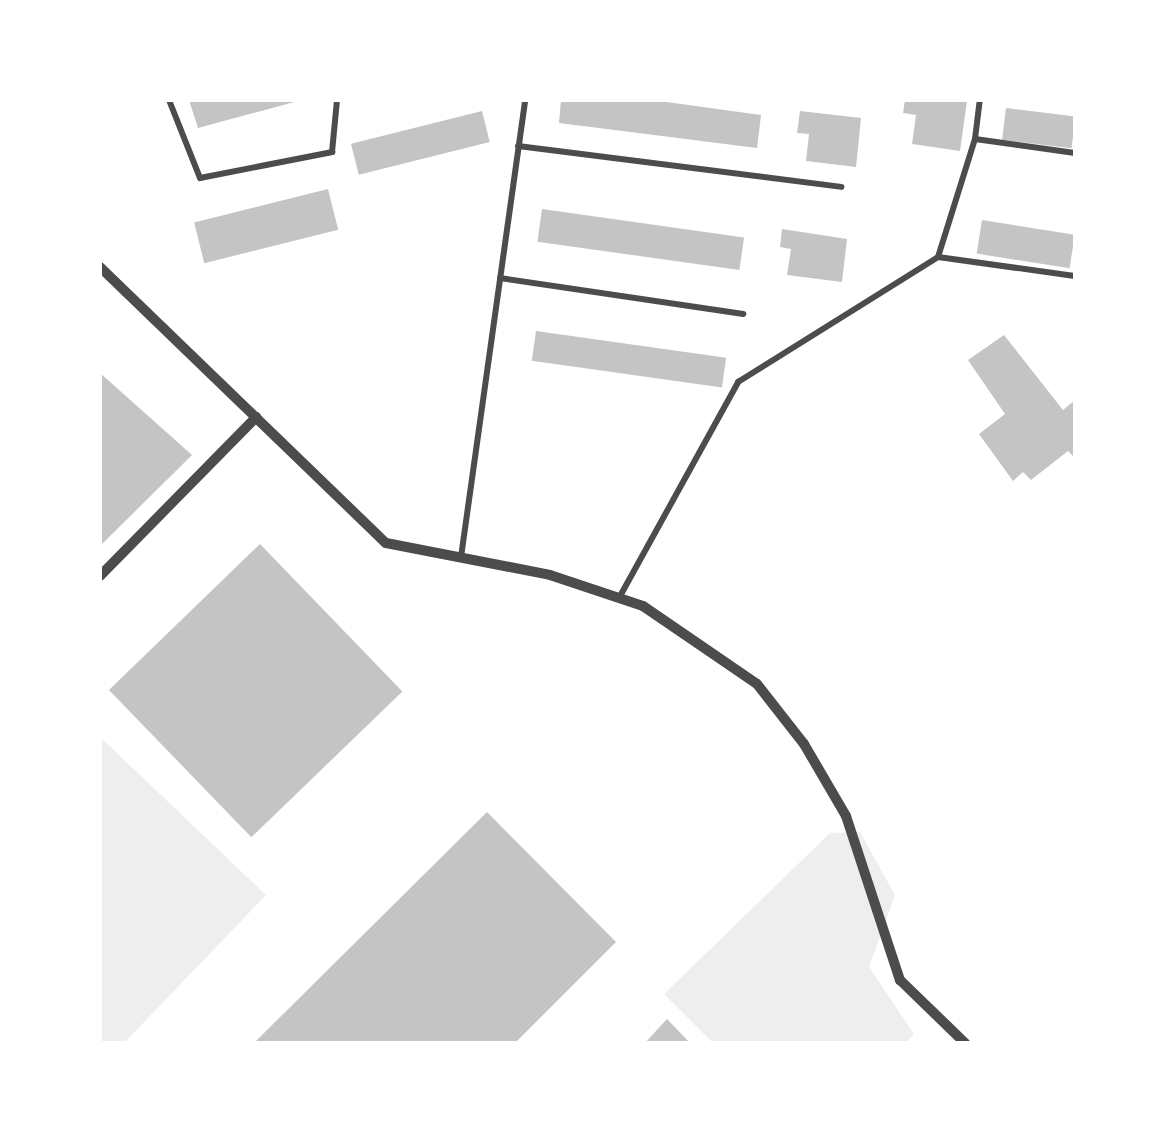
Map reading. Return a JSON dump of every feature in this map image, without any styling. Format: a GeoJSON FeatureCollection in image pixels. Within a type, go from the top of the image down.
{"type":"FeatureCollection","features":[{"type":"Feature","properties":{"kind":"street"},"geometry":{"type":"LineString","coordinates":[[100,267],[386,543],[550,574],[619,598],[693,634],[757,684],[804,744],[846,816],[900,980],[965,1043]]}},
{"type":"Feature","properties":{"kind":"street"},"geometry":{"type":"LineString","coordinates":[[100,576],[256,417]]}},
{"type":"Feature","properties":{"kind":"lane"},"geometry":{"type":"LineString","coordinates":[[169,100],[200,178],[332,152],[338,100]]}},
{"type":"Feature","properties":{"kind":"lane"},"geometry":{"type":"LineString","coordinates":[[461,557],[524,100]]}},
{"type":"Feature","properties":{"kind":"lane"},"geometry":{"type":"LineString","coordinates":[[938,258],[974,139],[980,100]]}},
{"type":"Feature","properties":{"kind":"lane"},"geometry":{"type":"LineString","coordinates":[[974,139],[1075,153]]}},
{"type":"Feature","properties":{"kind":"lane"},"geometry":{"type":"LineString","coordinates":[[518,146],[841,188]]}},
{"type":"Feature","properties":{"kind":"lane"},"geometry":{"type":"LineString","coordinates":[[619,598],[738,382],[938,258],[1075,276]]}},
{"type":"Feature","properties":{"kind":"lane"},"geometry":{"type":"LineString","coordinates":[[500,278],[743,314]]}},
{"type":"Feature","properties":{"kind":"shaded area"},"geometry":{"type":"Polygon","coordinates":[[[100,737],[266,895],[124,1043],[100,1043],[100,737]]]}},
{"type":"Feature","properties":{"kind":"shaded area"},"geometry":{"type":"Polygon","coordinates":[[[860,832],[895,895],[869,967],[914,1034],[906,1043],[713,1043],[664,994],[830,833],[860,832]]]}},
{"type":"Feature","properties":{"kind":"building"},"geometry":{"type":"Polygon","coordinates":[[[189,100],[298,100],[298,101],[198,128],[189,100]]]}},
{"type":"Feature","properties":{"kind":"building"},"geometry":{"type":"Polygon","coordinates":[[[561,100],[652,100],[761,115],[757,148],[559,123],[561,100]]]}},
{"type":"Feature","properties":{"kind":"building"},"geometry":{"type":"Polygon","coordinates":[[[905,100],[967,101],[960,151],[912,144],[916,115],[903,113],[905,100]]]}},
{"type":"Feature","properties":{"kind":"building"},"geometry":{"type":"Polygon","coordinates":[[[1006,108],[1075,116],[1072,148],[1002,140],[1006,108]]]}},
{"type":"Feature","properties":{"kind":"building"},"geometry":{"type":"Polygon","coordinates":[[[482,111],[490,142],[359,175],[351,144],[482,111]]]}},
{"type":"Feature","properties":{"kind":"building"},"geometry":{"type":"Polygon","coordinates":[[[800,111],[861,118],[856,167],[806,161],[809,134],[797,133],[800,111]]]}},
{"type":"Feature","properties":{"kind":"building"},"geometry":{"type":"Polygon","coordinates":[[[328,189],[338,230],[204,263],[194,222],[328,189]]]}},
{"type":"Feature","properties":{"kind":"building"},"geometry":{"type":"Polygon","coordinates":[[[542,209],[744,237],[739,270],[537,242],[542,209]]]}},
{"type":"Feature","properties":{"kind":"building"},"geometry":{"type":"Polygon","coordinates":[[[982,220],[1075,235],[1070,268],[977,254],[982,220]]]}},
{"type":"Feature","properties":{"kind":"building"},"geometry":{"type":"Polygon","coordinates":[[[782,229],[847,239],[842,282],[787,275],[791,249],[780,247],[782,229]]]}},
{"type":"Feature","properties":{"kind":"building"},"geometry":{"type":"Polygon","coordinates":[[[536,331],[726,358],[722,387],[532,361],[536,331]]]}},
{"type":"Feature","properties":{"kind":"building"},"geometry":{"type":"Polygon","coordinates":[[[1004,335],[1063,410],[1075,400],[1075,458],[1068,451],[1031,480],[1023,472],[1013,481],[979,434],[1005,414],[968,360],[1004,335]]]}},
{"type":"Feature","properties":{"kind":"building"},"geometry":{"type":"Polygon","coordinates":[[[100,373],[192,455],[100,546],[100,373]]]}},
{"type":"Feature","properties":{"kind":"building"},"geometry":{"type":"Polygon","coordinates":[[[260,544],[402,691],[251,837],[109,690],[260,544]]]}},
{"type":"Feature","properties":{"kind":"building"},"geometry":{"type":"Polygon","coordinates":[[[487,812],[616,942],[515,1043],[254,1043],[487,812]]]}},
{"type":"Feature","properties":{"kind":"building"},"geometry":{"type":"Polygon","coordinates":[[[667,1019],[690,1043],[645,1043],[667,1019]]]}}]}
